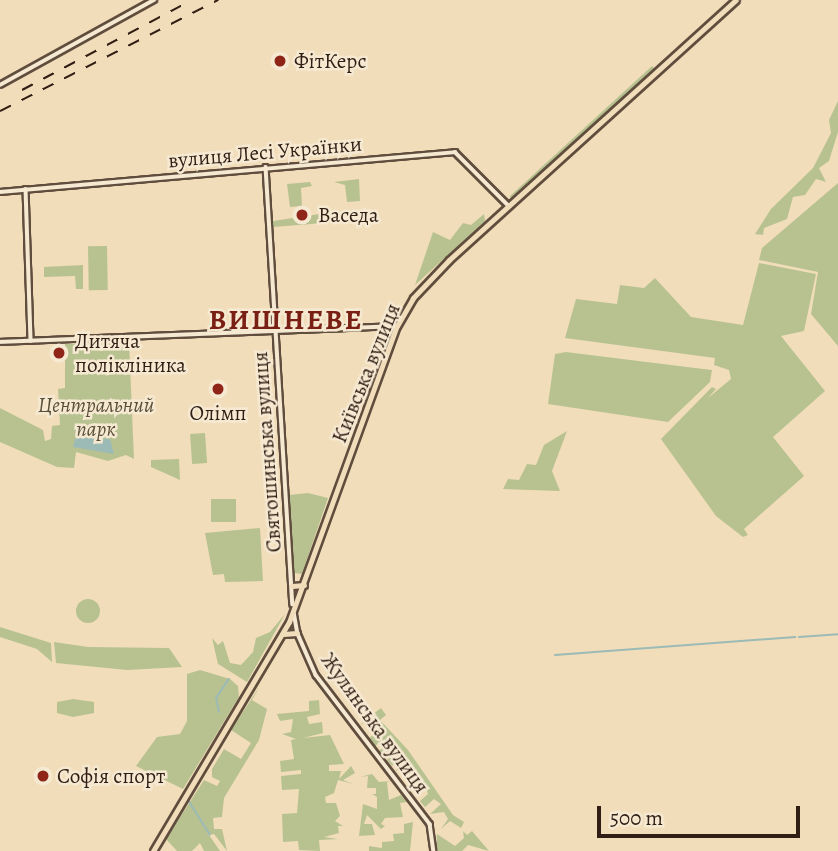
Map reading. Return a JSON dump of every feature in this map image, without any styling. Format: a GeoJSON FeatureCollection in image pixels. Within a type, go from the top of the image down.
{"type":"FeatureCollection","features":[{"type":"Feature","properties":{"kind":"main road","name":"Київська вулиця"},"geometry":{"type":"LineString","coordinates":[[153,851],[284,634],[397,326],[423,285],[736,0]]}},
{"type":"Feature","properties":{"kind":"main road"},"geometry":{"type":"LineString","coordinates":[[292,586],[304,585]]}},
{"type":"Feature","properties":{"kind":"main road"},"geometry":{"type":"LineString","coordinates":[[284,634],[297,633]]}},
{"type":"Feature","properties":{"kind":"street"},"geometry":{"type":"LineString","coordinates":[[0,85],[154,0]]}},
{"type":"Feature","properties":{"kind":"street","name":"вулиця Лесі Українки"},"geometry":{"type":"LineString","coordinates":[[0,191],[455,152],[509,206]]}},
{"type":"Feature","properties":{"kind":"street","name":"Святошинська вулиця"},"geometry":{"type":"LineString","coordinates":[[266,167],[294,610]]}},
{"type":"Feature","properties":{"kind":"street"},"geometry":{"type":"LineString","coordinates":[[26,189],[31,341]]}},
{"type":"Feature","properties":{"kind":"street"},"geometry":{"type":"LineString","coordinates":[[0,342],[275,328],[397,326]]}},
{"type":"Feature","properties":{"kind":"street","name":"Жулянська вулиця"},"geometry":{"type":"LineString","coordinates":[[294,610],[297,633],[321,683],[430,824],[434,851]]}},
{"type":"Feature","properties":{"kind":"green space"},"geometry":{"type":"Polygon","coordinates":[[[652,66],[655,69],[511,198],[510,196],[652,66]]]}},
{"type":"Feature","properties":{"kind":"green space"},"geometry":{"type":"Polygon","coordinates":[[[838,101],[838,132],[829,161],[819,168],[826,182],[816,179],[805,195],[793,197],[787,219],[764,228],[763,235],[755,234],[771,209],[813,168],[831,133],[829,120],[838,101]]]}},
{"type":"Feature","properties":{"kind":"green space"},"geometry":{"type":"Polygon","coordinates":[[[359,179],[360,201],[347,202],[345,185],[334,182],[359,179]]]}},
{"type":"Feature","properties":{"kind":"green space"},"geometry":{"type":"Polygon","coordinates":[[[310,182],[312,186],[301,188],[302,206],[290,207],[287,184],[310,182]]]}},
{"type":"Feature","properties":{"kind":"green space"},"geometry":{"type":"Polygon","coordinates":[[[838,183],[838,346],[811,314],[818,272],[759,260],[762,248],[838,183]]]}},
{"type":"Feature","properties":{"kind":"green space"},"geometry":{"type":"Polygon","coordinates":[[[333,212],[333,217],[374,214],[375,219],[273,227],[273,221],[333,212]]]}},
{"type":"Feature","properties":{"kind":"green space"},"geometry":{"type":"Polygon","coordinates":[[[484,214],[485,221],[415,285],[433,232],[450,240],[463,223],[471,225],[484,214]]]}},
{"type":"Feature","properties":{"kind":"green space"},"geometry":{"type":"Polygon","coordinates":[[[88,246],[107,246],[108,290],[89,290],[88,246]]]}},
{"type":"Feature","properties":{"kind":"green space"},"geometry":{"type":"Polygon","coordinates":[[[759,263],[816,274],[804,331],[781,336],[825,391],[773,437],[804,476],[744,529],[748,535],[743,537],[716,516],[661,439],[712,387],[716,389],[708,398],[731,379],[729,370],[714,365],[715,358],[565,338],[576,299],[617,304],[620,285],[644,288],[655,278],[691,317],[743,325],[759,263]]]}},
{"type":"Feature","properties":{"kind":"green space"},"geometry":{"type":"Polygon","coordinates":[[[83,265],[83,289],[76,289],[75,276],[44,277],[44,267],[83,265]]]}},
{"type":"Feature","properties":{"kind":"green space","name":"Центральний парк"},"geometry":{"type":"Polygon","coordinates":[[[129,342],[134,459],[126,455],[108,461],[76,452],[74,468],[57,467],[0,442],[0,408],[43,430],[45,441],[51,439],[52,426],[60,425],[58,389],[65,388],[65,344],[129,342]]]}},
{"type":"Feature","properties":{"kind":"green space"},"geometry":{"type":"Polygon","coordinates":[[[566,352],[712,370],[710,382],[668,422],[548,404],[555,354],[566,352]]]}},
{"type":"Feature","properties":{"kind":"green space"},"geometry":{"type":"Polygon","coordinates":[[[567,431],[552,471],[560,491],[503,489],[508,479],[519,480],[527,464],[536,465],[544,445],[567,431]]]}},
{"type":"Feature","properties":{"kind":"green space"},"geometry":{"type":"Polygon","coordinates":[[[205,433],[207,463],[192,464],[190,434],[205,433]]]}},
{"type":"Feature","properties":{"kind":"green space"},"geometry":{"type":"Polygon","coordinates":[[[179,459],[180,480],[151,467],[151,460],[179,459]]]}},
{"type":"Feature","properties":{"kind":"green space"},"geometry":{"type":"Polygon","coordinates":[[[308,493],[328,498],[302,574],[294,573],[289,495],[308,493]]]}},
{"type":"Feature","properties":{"kind":"green space"},"geometry":{"type":"Polygon","coordinates":[[[211,499],[236,499],[236,522],[211,522],[211,499]]]}},
{"type":"Feature","properties":{"kind":"green space"},"geometry":{"type":"Polygon","coordinates":[[[260,528],[263,581],[225,582],[224,574],[213,575],[205,533],[260,528]]]}},
{"type":"Feature","properties":{"kind":"green space"},"geometry":{"type":"Polygon","coordinates":[[[88,599],[96,603],[100,611],[96,619],[88,623],[80,619],[76,611],[80,603],[88,599]]]}},
{"type":"Feature","properties":{"kind":"green space"},"geometry":{"type":"Polygon","coordinates":[[[285,614],[247,682],[218,664],[212,638],[218,645],[223,641],[230,663],[241,665],[253,652],[256,638],[270,632],[285,614]]]}},
{"type":"Feature","properties":{"kind":"green space"},"geometry":{"type":"Polygon","coordinates":[[[0,627],[51,643],[52,662],[37,649],[0,637],[0,627]]]}},
{"type":"Feature","properties":{"kind":"green space"},"geometry":{"type":"Polygon","coordinates":[[[54,642],[88,647],[169,648],[182,667],[127,670],[56,663],[54,642]]]}},
{"type":"Feature","properties":{"kind":"green space"},"geometry":{"type":"Polygon","coordinates":[[[200,670],[230,679],[238,686],[239,697],[183,789],[136,766],[157,737],[180,734],[187,721],[187,674],[200,670]]]}},
{"type":"Feature","properties":{"kind":"green space"},"geometry":{"type":"Polygon","coordinates":[[[260,686],[252,700],[267,709],[259,740],[224,798],[222,817],[213,818],[214,829],[222,829],[227,851],[214,834],[209,835],[220,851],[204,851],[200,843],[192,851],[177,851],[166,839],[204,780],[217,786],[220,781],[212,777],[212,769],[224,749],[241,759],[251,743],[231,730],[260,686]]]}},
{"type":"Feature","properties":{"kind":"green space"},"geometry":{"type":"Polygon","coordinates":[[[73,699],[94,702],[94,713],[73,717],[57,713],[57,702],[73,699]]]}},
{"type":"Feature","properties":{"kind":"green space"},"geometry":{"type":"Polygon","coordinates":[[[319,700],[320,714],[307,717],[309,724],[322,722],[323,733],[303,738],[330,735],[344,764],[329,765],[329,771],[341,771],[339,779],[351,766],[355,773],[343,780],[353,784],[338,780],[334,793],[325,797],[326,803],[336,803],[340,816],[335,821],[343,826],[338,826],[339,833],[324,837],[338,839],[319,840],[320,851],[299,850],[298,841],[283,842],[282,814],[297,813],[299,789],[282,790],[281,776],[301,774],[301,770],[281,772],[280,761],[294,759],[291,740],[296,739],[282,734],[291,732],[293,719],[280,721],[277,714],[309,711],[309,701],[319,700]]]}},
{"type":"Feature","properties":{"kind":"green space"},"geometry":{"type":"Polygon","coordinates":[[[381,708],[386,715],[380,720],[408,750],[453,815],[464,822],[461,828],[450,821],[441,829],[448,819],[444,812],[430,814],[441,804],[434,799],[425,807],[420,801],[428,794],[425,786],[410,771],[403,773],[410,768],[407,764],[396,771],[400,761],[392,766],[387,760],[394,753],[384,757],[379,751],[390,742],[383,740],[375,746],[369,738],[380,730],[376,725],[368,721],[360,725],[367,719],[363,713],[368,709],[372,715],[381,708]]]}},
{"type":"Feature","properties":{"kind":"green space"},"geometry":{"type":"Polygon","coordinates":[[[372,774],[379,782],[392,781],[387,782],[389,800],[401,795],[407,802],[400,803],[403,817],[385,818],[381,824],[385,826],[381,829],[367,815],[364,824],[372,824],[375,835],[359,836],[363,804],[377,809],[377,797],[372,794],[376,794],[376,788],[367,788],[368,776],[360,777],[372,774]]]}},
{"type":"Feature","properties":{"kind":"green space"},"geometry":{"type":"Polygon","coordinates":[[[413,822],[410,851],[369,851],[369,846],[382,848],[382,842],[394,841],[393,834],[404,833],[404,824],[413,822]]]}},
{"type":"Feature","properties":{"kind":"green space"},"geometry":{"type":"Polygon","coordinates":[[[463,831],[467,835],[472,831],[489,851],[468,845],[462,851],[436,851],[437,834],[455,846],[464,838],[463,831]]]}},
{"type":"Feature","properties":{"kind":"water"},"geometry":{"type":"Polygon","coordinates":[[[76,437],[110,439],[114,454],[73,447],[76,437]]]}},
{"type":"Feature","properties":{"kind":"waterway"},"geometry":{"type":"LineString","coordinates":[[799,637],[838,634]]}},
{"type":"Feature","properties":{"kind":"waterway"},"geometry":{"type":"LineString","coordinates":[[555,655],[795,637]]}},
{"type":"Feature","properties":{"kind":"waterway"},"geometry":{"type":"LineString","coordinates":[[219,712],[216,698],[229,679]]}},
{"type":"Feature","properties":{"kind":"waterway"},"geometry":{"type":"LineString","coordinates":[[188,800],[210,835]]}},
{"type":"Feature","properties":{"kind":"railway"},"geometry":{"type":"LineString","coordinates":[[22,90],[192,0]]}},
{"type":"Feature","properties":{"kind":"railway"},"geometry":{"type":"LineString","coordinates":[[0,111],[218,0]]}},
{"type":"Feature","properties":{"kind":"place","name":"ФітКерс"},"geometry":{"type":"Point","coordinates":[280,61]}},
{"type":"Feature","properties":{"kind":"place","name":"Васеда"},"geometry":{"type":"Point","coordinates":[302,215]}},
{"type":"Feature","properties":{"kind":"place","name":"Дитяча полікліника"},"geometry":{"type":"Point","coordinates":[59,353]}},
{"type":"Feature","properties":{"kind":"place","name":"Олімп"},"geometry":{"type":"Point","coordinates":[218,389]}},
{"type":"Feature","properties":{"kind":"place","name":"Софія спорт"},"geometry":{"type":"Point","coordinates":[43,776]}},
{"type":"Feature","properties":{"kind":"district","name":"ВИШНЕВЕ"},"geometry":{"type":"Point","coordinates":[286,320]}}]}
